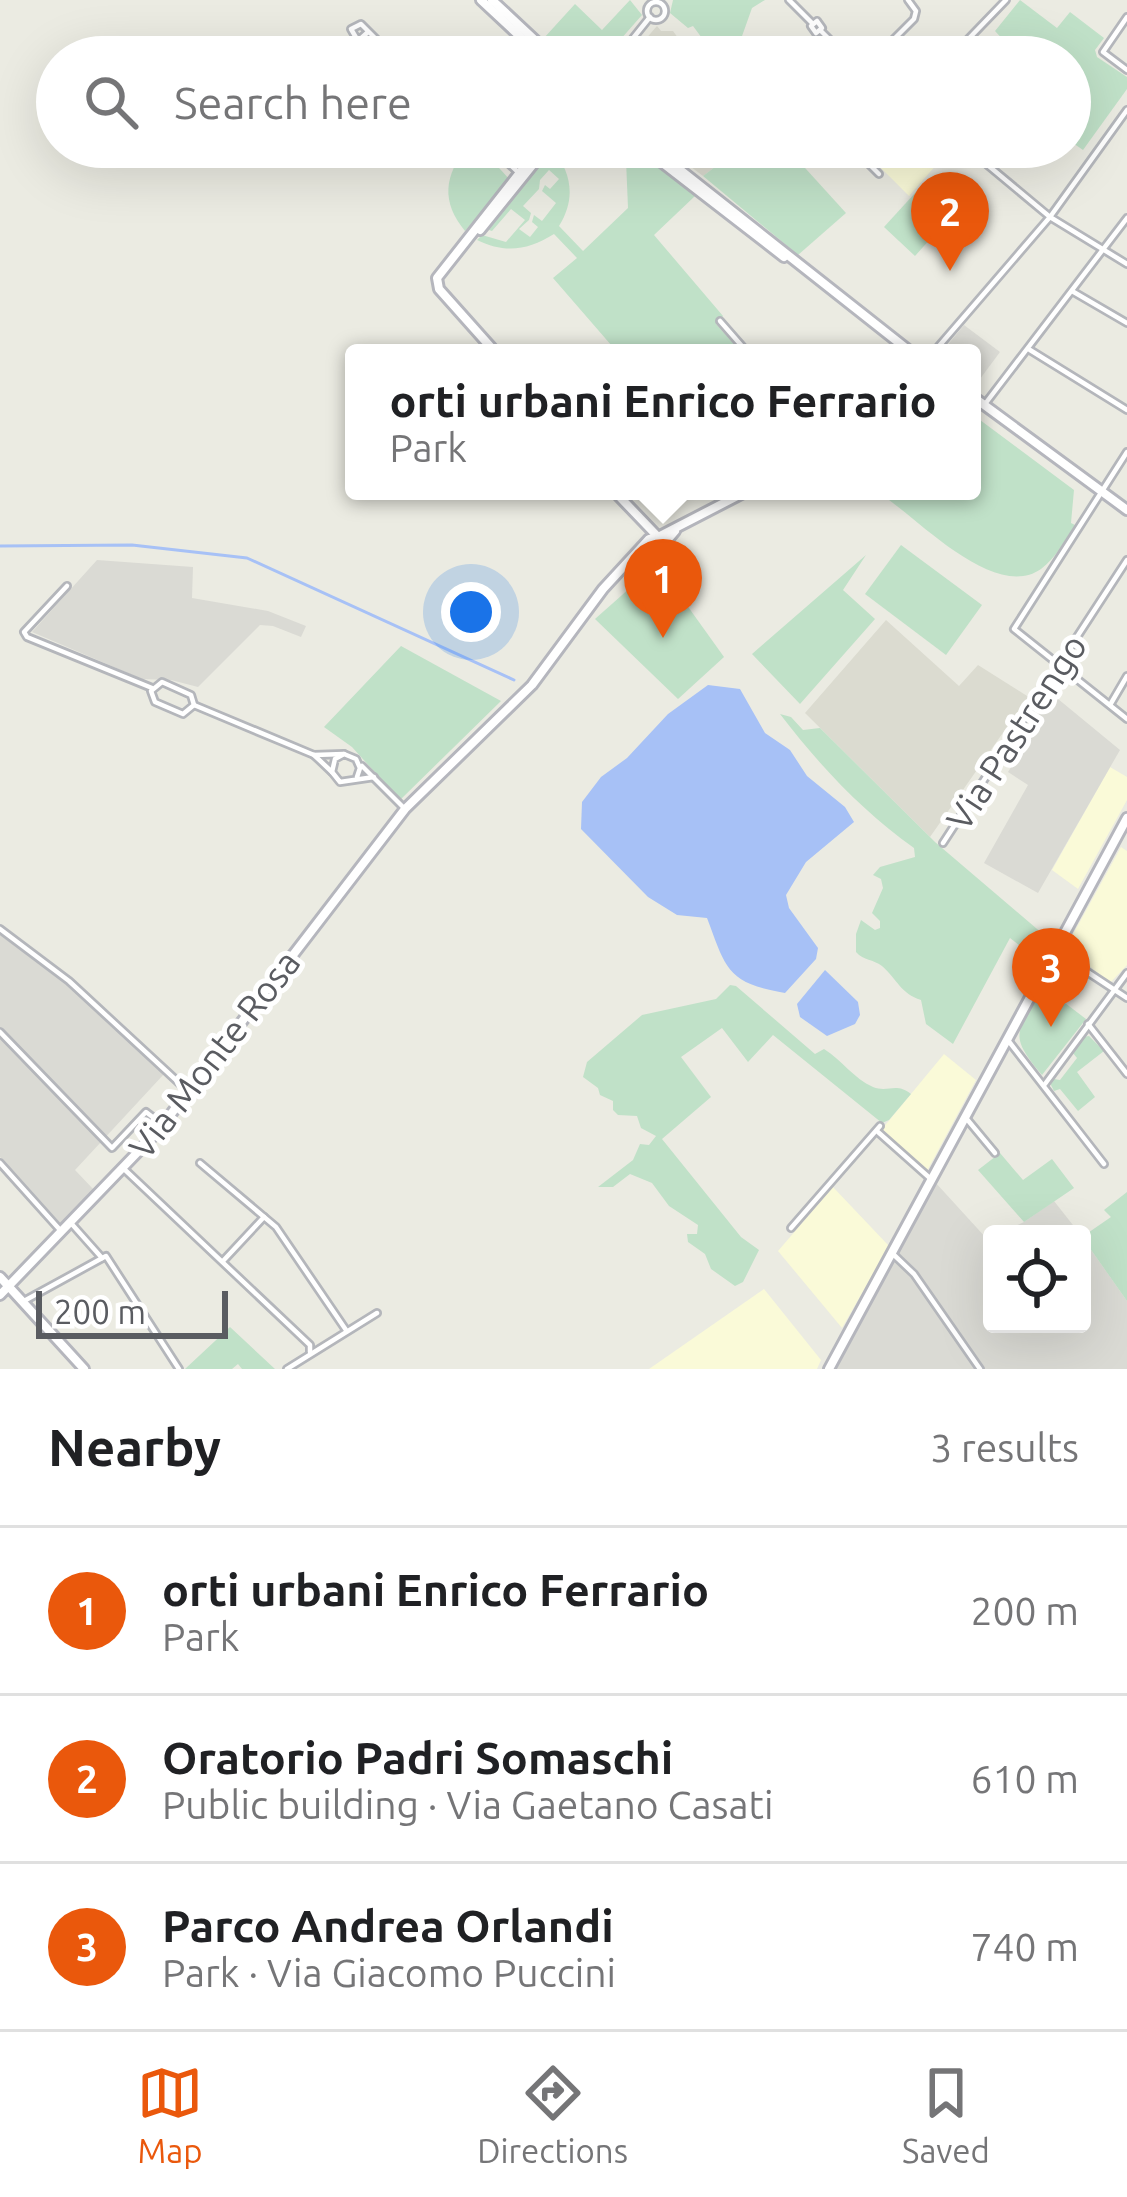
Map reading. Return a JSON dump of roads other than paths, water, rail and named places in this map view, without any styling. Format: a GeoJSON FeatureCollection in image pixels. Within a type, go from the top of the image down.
{"type":"FeatureCollection","features":[{"type":"Feature","properties":{"kind":"street"},"geometry":{"type":"LineString","coordinates":[[481,0],[520,36]]}},
{"type":"Feature","properties":{"kind":"street"},"geometry":{"type":"LineString","coordinates":[[492,0],[531,36]]}},
{"type":"Feature","properties":{"kind":"street"},"geometry":{"type":"LineString","coordinates":[[789,0],[812,23],[812,32],[825,36]]}},
{"type":"Feature","properties":{"kind":"street"},"geometry":{"type":"LineString","coordinates":[[897,36],[914,19],[916,11],[908,0]]}},
{"type":"Feature","properties":{"kind":"street"},"geometry":{"type":"LineString","coordinates":[[971,36],[1006,0]]}},
{"type":"Feature","properties":{"kind":"street"},"geometry":{"type":"LineString","coordinates":[[635,36],[650,17],[663,16],[663,2],[646,3],[650,17]]}},
{"type":"Feature","properties":{"kind":"street"},"geometry":{"type":"LineString","coordinates":[[1127,17],[1103,52],[1127,70]]}},
{"type":"Feature","properties":{"kind":"street"},"geometry":{"type":"LineString","coordinates":[[368,32],[372,36]]}},
{"type":"Feature","properties":{"kind":"street"},"geometry":{"type":"LineString","coordinates":[[1091,160],[1127,110]]}},
{"type":"Feature","properties":{"kind":"street"},"geometry":{"type":"LineString","coordinates":[[518,168],[523,172]]}},
{"type":"Feature","properties":{"kind":"street"},"geometry":{"type":"LineString","coordinates":[[450,299],[441,278],[526,168]]}},
{"type":"Feature","properties":{"kind":"street"},"geometry":{"type":"LineString","coordinates":[[488,344],[439,289],[437,278],[494,203],[528,168]]}},
{"type":"Feature","properties":{"kind":"street"},"geometry":{"type":"LineString","coordinates":[[668,168],[775,253],[791,260]]}},
{"type":"Feature","properties":{"kind":"street"},"geometry":{"type":"LineString","coordinates":[[677,168],[900,344]]}},
{"type":"Feature","properties":{"kind":"street"},"geometry":{"type":"LineString","coordinates":[[873,168],[879,174]]}},
{"type":"Feature","properties":{"kind":"street"},"geometry":{"type":"LineString","coordinates":[[991,168],[1050,217],[1127,264]]}},
{"type":"Feature","properties":{"kind":"street"},"geometry":{"type":"LineString","coordinates":[[941,344],[1050,217],[1085,168]]}},
{"type":"Feature","properties":{"kind":"street"},"geometry":{"type":"LineString","coordinates":[[455,253],[480,229],[494,203]]}},
{"type":"Feature","properties":{"kind":"street"},"geometry":{"type":"LineString","coordinates":[[986,404],[1127,218]]}},
{"type":"Feature","properties":{"kind":"street"},"geometry":{"type":"LineString","coordinates":[[1072,290],[1127,323]]}},
{"type":"Feature","properties":{"kind":"street"},"geometry":{"type":"LineString","coordinates":[[720,321],[740,344]]}},
{"type":"Feature","properties":{"kind":"street"},"geometry":{"type":"LineString","coordinates":[[1028,349],[1127,410]]}},
{"type":"Feature","properties":{"kind":"street"},"geometry":{"type":"LineString","coordinates":[[981,401],[1127,510]]}},
{"type":"Feature","properties":{"kind":"street"},"geometry":{"type":"LineString","coordinates":[[1127,452],[1121,469],[1102,490],[1014,629],[1127,719]]}},
{"type":"Feature","properties":{"kind":"street"},"geometry":{"type":"LineString","coordinates":[[621,500],[654,543]]}},
{"type":"Feature","properties":{"kind":"street","name":"Via Monte Rosa"},"geometry":{"type":"LineString","coordinates":[[0,1295],[163,1126],[405,809],[532,685],[624,568],[654,543],[731,500]]}},
{"type":"Feature","properties":{"kind":"street","name":"Via Pastrengo"},"geometry":{"type":"LineString","coordinates":[[943,843],[1127,560]]}},
{"type":"Feature","properties":{"kind":"street"},"geometry":{"type":"LineString","coordinates":[[67,586],[24,632],[27,638],[152,688],[166,683],[188,693],[194,705],[314,754],[353,757],[405,809]]}},
{"type":"Feature","properties":{"kind":"street"},"geometry":{"type":"LineString","coordinates":[[1110,705],[1127,676]]}},
{"type":"Feature","properties":{"kind":"street"},"geometry":{"type":"LineString","coordinates":[[152,688],[152,699],[158,704],[183,714],[194,705]]}},
{"type":"Feature","properties":{"kind":"street"},"geometry":{"type":"LineString","coordinates":[[314,754],[344,783],[374,777]]}},
{"type":"Feature","properties":{"kind":"street"},"geometry":{"type":"LineString","coordinates":[[332,772],[335,758],[344,754]]}},
{"type":"Feature","properties":{"kind":"street"},"geometry":{"type":"LineString","coordinates":[[357,777],[358,763]]}},
{"type":"Feature","properties":{"kind":"street"},"geometry":{"type":"LineString","coordinates":[[829,1369],[1127,818]]}},
{"type":"Feature","properties":{"kind":"street"},"geometry":{"type":"LineString","coordinates":[[0,929],[69,981],[190,1093]]}},
{"type":"Feature","properties":{"kind":"street"},"geometry":{"type":"LineString","coordinates":[[1054,950],[1127,998]]}},
{"type":"Feature","properties":{"kind":"street"},"geometry":{"type":"LineString","coordinates":[[1044,1086],[1127,973]]}},
{"type":"Feature","properties":{"kind":"street"},"geometry":{"type":"LineString","coordinates":[[1088,1024],[1127,1073]]}},
{"type":"Feature","properties":{"kind":"street"},"geometry":{"type":"LineString","coordinates":[[0,1032],[112,1148],[146,1112],[163,1126]]}},
{"type":"Feature","properties":{"kind":"street"},"geometry":{"type":"LineString","coordinates":[[1007,1039],[1104,1164]]}},
{"type":"Feature","properties":{"kind":"street"},"geometry":{"type":"LineString","coordinates":[[966,1118],[995,1153]]}},
{"type":"Feature","properties":{"kind":"street"},"geometry":{"type":"LineString","coordinates":[[791,1228],[878,1129],[932,1180]]}},
{"type":"Feature","properties":{"kind":"street"},"geometry":{"type":"LineString","coordinates":[[200,1162],[242,1202],[265,1216],[346,1330]]}},
{"type":"Feature","properties":{"kind":"street"},"geometry":{"type":"LineString","coordinates":[[0,1163],[61,1231]]}},
{"type":"Feature","properties":{"kind":"street"},"geometry":{"type":"LineString","coordinates":[[123,1168],[310,1346],[310,1352]]}},
{"type":"Feature","properties":{"kind":"street"},"geometry":{"type":"LineString","coordinates":[[223,1261],[265,1216]]}},
{"type":"Feature","properties":{"kind":"street"},"geometry":{"type":"LineString","coordinates":[[70,1222],[102,1258]]}},
{"type":"Feature","properties":{"kind":"street"},"geometry":{"type":"LineString","coordinates":[[892,1253],[914,1274],[980,1369]]}},
{"type":"Feature","properties":{"kind":"street"},"geometry":{"type":"LineString","coordinates":[[24,1302],[106,1256],[179,1369]]}},
{"type":"Feature","properties":{"kind":"street"},"geometry":{"type":"LineString","coordinates":[[0,1277],[84,1369]]}},
{"type":"Feature","properties":{"kind":"street"},"geometry":{"type":"LineString","coordinates":[[287,1369],[377,1313]]}},
{"type":"Feature","properties":{"kind":"water"},"geometry":{"type":"Polygon","coordinates":[[[708,685],[740,689],[765,733],[790,750],[807,776],[845,807],[854,822],[806,862],[786,895],[789,908],[818,948],[816,959],[785,993],[739,978],[724,961],[707,918],[677,915],[648,897],[581,829],[582,802],[601,777],[627,758],[668,714],[708,685]]]}},
{"type":"Feature","properties":{"kind":"water"},"geometry":{"type":"Polygon","coordinates":[[[825,970],[858,1002],[860,1015],[855,1024],[827,1036],[800,1017],[797,1004],[825,970]]]}},
{"type":"Feature","properties":{"kind":"waterway"},"geometry":{"type":"LineString","coordinates":[[0,546],[132,545],[247,558],[514,680]]}},
{"type":"Feature","properties":{"kind":"place","name":"Oratorio Padri Somaschi"},"geometry":{"type":"Point","coordinates":[950,271]}},
{"type":"Feature","properties":{"kind":"place","name":"orti urbani Enrico Ferrario"},"geometry":{"type":"Point","coordinates":[663,638]}},
{"type":"Feature","properties":{"kind":"place","name":"Parco Andrea Orlandi"},"geometry":{"type":"Point","coordinates":[1051,1027]}}]}
